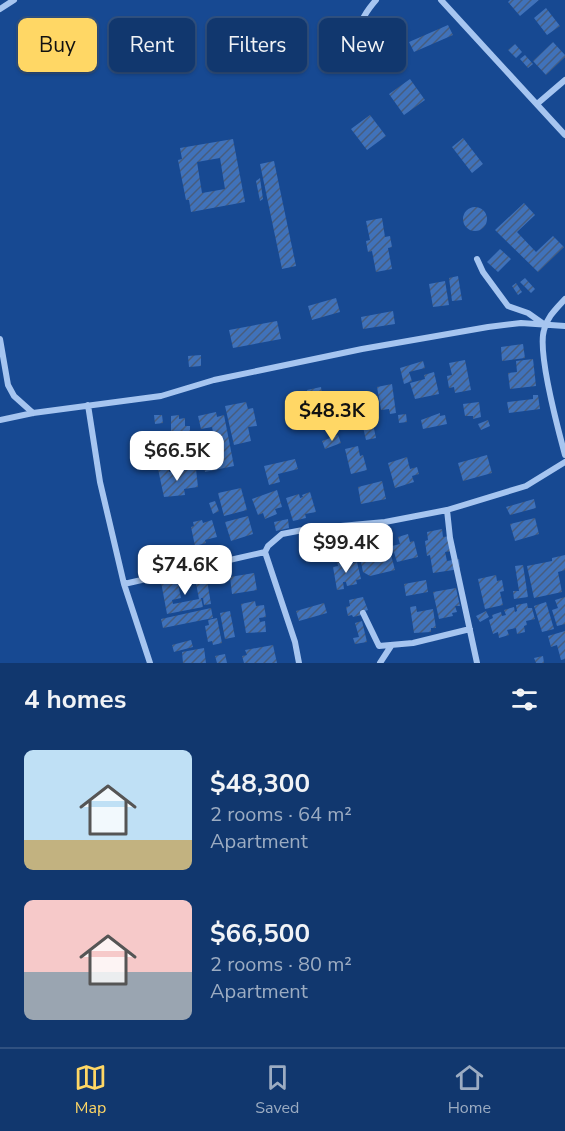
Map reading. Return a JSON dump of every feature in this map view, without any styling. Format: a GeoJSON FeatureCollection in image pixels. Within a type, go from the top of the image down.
{"type":"FeatureCollection","features":[{"type":"Feature","properties":{"kind":"street"},"geometry":{"type":"LineString","coordinates":[[0,9],[14,0]]}},
{"type":"Feature","properties":{"kind":"street"},"geometry":{"type":"LineString","coordinates":[[441,0],[565,135]]}},
{"type":"Feature","properties":{"kind":"street"},"geometry":{"type":"LineString","coordinates":[[362,18],[373,1]]}},
{"type":"Feature","properties":{"kind":"street"},"geometry":{"type":"LineString","coordinates":[[537,104],[565,80]]}},
{"type":"Feature","properties":{"kind":"street"},"geometry":{"type":"LineString","coordinates":[[477,259],[483,272],[508,306],[528,313],[545,326]]}},
{"type":"Feature","properties":{"kind":"street"},"geometry":{"type":"LineString","coordinates":[[565,299],[550,316],[542,338],[548,384],[565,455]]}},
{"type":"Feature","properties":{"kind":"street"},"geometry":{"type":"LineString","coordinates":[[0,420],[33,412],[161,396],[214,380],[488,327],[521,323],[565,326]]}},
{"type":"Feature","properties":{"kind":"street"},"geometry":{"type":"LineString","coordinates":[[0,339],[8,384],[14,396],[33,412]]}},
{"type":"Feature","properties":{"kind":"street"},"geometry":{"type":"LineString","coordinates":[[88,405],[100,482],[124,584],[150,663]]}},
{"type":"Feature","properties":{"kind":"street"},"geometry":{"type":"LineString","coordinates":[[299,663],[295,642],[266,552],[268,546],[282,534],[308,529],[386,522],[447,510],[526,486],[565,462]]}},
{"type":"Feature","properties":{"kind":"street"},"geometry":{"type":"LineString","coordinates":[[447,510],[450,538],[477,663]]}},
{"type":"Feature","properties":{"kind":"street"},"geometry":{"type":"LineString","coordinates":[[124,584],[266,552]]}},
{"type":"Feature","properties":{"kind":"street"},"geometry":{"type":"LineString","coordinates":[[363,613],[377,644],[391,646],[470,629]]}},
{"type":"Feature","properties":{"kind":"street"},"geometry":{"type":"LineString","coordinates":[[380,663],[391,646]]}},
{"type":"Feature","properties":{"kind":"building"},"geometry":{"type":"Polygon","coordinates":[[[510,0],[539,0],[520,16],[508,2],[510,0]]]}},
{"type":"Feature","properties":{"kind":"building"},"geometry":{"type":"Polygon","coordinates":[[[546,8],[560,26],[547,35],[534,18],[546,8]]]}},
{"type":"Feature","properties":{"kind":"building"},"geometry":{"type":"Polygon","coordinates":[[[448,25],[453,35],[414,52],[409,42],[448,25]]]}},
{"type":"Feature","properties":{"kind":"building"},"geometry":{"type":"Polygon","coordinates":[[[553,42],[565,57],[546,75],[533,61],[553,42]]]}},
{"type":"Feature","properties":{"kind":"building"},"geometry":{"type":"Polygon","coordinates":[[[515,44],[522,52],[516,58],[508,50],[515,44]]]}},
{"type":"Feature","properties":{"kind":"building"},"geometry":{"type":"Polygon","coordinates":[[[525,55],[533,64],[528,68],[520,59],[525,55]]]}},
{"type":"Feature","properties":{"kind":"building"},"geometry":{"type":"Polygon","coordinates":[[[410,79],[425,100],[404,115],[389,94],[410,79]]]}},
{"type":"Feature","properties":{"kind":"building"},"geometry":{"type":"Polygon","coordinates":[[[370,115],[386,136],[367,150],[351,129],[370,115]]]}},
{"type":"Feature","properties":{"kind":"building"},"geometry":{"type":"Polygon","coordinates":[[[463,138],[483,164],[472,173],[452,147],[463,138]]]}},
{"type":"Feature","properties":{"kind":"building"},"geometry":{"type":"Polygon","coordinates":[[[233,139],[245,202],[191,212],[189,200],[186,200],[178,160],[182,159],[180,148],[233,139]],[[220,158],[197,162],[202,193],[225,189],[220,158]]]}},
{"type":"Feature","properties":{"kind":"building"},"geometry":{"type":"Polygon","coordinates":[[[274,161],[296,266],[282,269],[260,164],[274,161]]]}},
{"type":"Feature","properties":{"kind":"building"},"geometry":{"type":"Polygon","coordinates":[[[260,178],[263,199],[260,201],[256,181],[260,178]]]}},
{"type":"Feature","properties":{"kind":"building"},"geometry":{"type":"Polygon","coordinates":[[[524,203],[535,215],[517,232],[536,252],[553,236],[564,247],[538,272],[495,230],[524,203]]]}},
{"type":"Feature","properties":{"kind":"building"},"geometry":{"type":"Polygon","coordinates":[[[475,207],[484,210],[487,219],[484,228],[475,231],[466,228],[463,219],[466,210],[475,207]]]}},
{"type":"Feature","properties":{"kind":"building"},"geometry":{"type":"Polygon","coordinates":[[[382,218],[385,237],[390,236],[392,247],[388,248],[392,269],[376,272],[372,251],[368,252],[366,241],[370,240],[366,221],[382,218]]]}},
{"type":"Feature","properties":{"kind":"building"},"geometry":{"type":"Polygon","coordinates":[[[500,249],[511,259],[498,272],[487,262],[500,249]]]}},
{"type":"Feature","properties":{"kind":"building"},"geometry":{"type":"Polygon","coordinates":[[[458,276],[462,300],[452,301],[449,278],[458,276]]]}},
{"type":"Feature","properties":{"kind":"building"},"geometry":{"type":"Polygon","coordinates":[[[525,278],[535,289],[531,293],[520,282],[525,278]]]}},
{"type":"Feature","properties":{"kind":"building"},"geometry":{"type":"Polygon","coordinates":[[[445,281],[449,305],[433,307],[429,284],[445,281]]]}},
{"type":"Feature","properties":{"kind":"building"},"geometry":{"type":"Polygon","coordinates":[[[516,283],[522,292],[518,295],[512,286],[516,283]]]}},
{"type":"Feature","properties":{"kind":"building"},"geometry":{"type":"Polygon","coordinates":[[[336,298],[340,312],[312,320],[308,306],[336,298]]]}},
{"type":"Feature","properties":{"kind":"building"},"geometry":{"type":"Polygon","coordinates":[[[393,311],[395,324],[363,329],[361,317],[393,311]]]}},
{"type":"Feature","properties":{"kind":"building"},"geometry":{"type":"Polygon","coordinates":[[[277,321],[281,339],[233,348],[229,330],[277,321]]]}},
{"type":"Feature","properties":{"kind":"building"},"geometry":{"type":"Polygon","coordinates":[[[523,344],[525,358],[502,361],[501,347],[523,344]]]}},
{"type":"Feature","properties":{"kind":"building"},"geometry":{"type":"Polygon","coordinates":[[[201,355],[201,366],[189,367],[188,356],[201,355]]]}},
{"type":"Feature","properties":{"kind":"building"},"geometry":{"type":"Polygon","coordinates":[[[533,359],[536,386],[510,389],[508,373],[517,372],[516,361],[533,359]]]}},
{"type":"Feature","properties":{"kind":"building"},"geometry":{"type":"Polygon","coordinates":[[[465,360],[471,390],[455,393],[454,387],[449,388],[447,376],[452,375],[449,363],[465,360]]]}},
{"type":"Feature","properties":{"kind":"building"},"geometry":{"type":"Polygon","coordinates":[[[423,361],[425,368],[409,372],[412,381],[404,384],[400,368],[423,361]]]}},
{"type":"Feature","properties":{"kind":"building"},"geometry":{"type":"Polygon","coordinates":[[[434,372],[439,394],[415,399],[410,383],[425,379],[424,375],[434,372]]]}},
{"type":"Feature","properties":{"kind":"building"},"geometry":{"type":"Polygon","coordinates":[[[392,384],[396,413],[390,414],[389,409],[381,410],[377,387],[392,384]]]}},
{"type":"Feature","properties":{"kind":"building"},"geometry":{"type":"Polygon","coordinates":[[[321,387],[322,393],[328,391],[332,406],[301,415],[296,399],[308,396],[307,390],[321,387]]]}},
{"type":"Feature","properties":{"kind":"building"},"geometry":{"type":"Polygon","coordinates":[[[356,393],[358,402],[362,402],[365,417],[352,419],[354,425],[344,427],[337,397],[356,393]]]}},
{"type":"Feature","properties":{"kind":"building"},"geometry":{"type":"Polygon","coordinates":[[[533,395],[538,395],[540,409],[509,413],[507,402],[533,399],[533,395]]]}},
{"type":"Feature","properties":{"kind":"building"},"geometry":{"type":"Polygon","coordinates":[[[246,402],[248,409],[253,408],[257,426],[248,427],[251,441],[234,445],[225,406],[246,402]]]}},
{"type":"Feature","properties":{"kind":"building"},"geometry":{"type":"Polygon","coordinates":[[[479,402],[481,417],[473,419],[473,416],[465,416],[463,404],[479,402]]]}},
{"type":"Feature","properties":{"kind":"building"},"geometry":{"type":"Polygon","coordinates":[[[216,412],[217,417],[224,415],[234,466],[205,472],[203,462],[218,459],[212,427],[201,429],[198,416],[216,412]]]}},
{"type":"Feature","properties":{"kind":"building"},"geometry":{"type":"Polygon","coordinates":[[[440,413],[440,416],[445,415],[447,424],[423,429],[421,420],[440,413]]]}},
{"type":"Feature","properties":{"kind":"building"},"geometry":{"type":"Polygon","coordinates":[[[406,414],[407,422],[399,423],[398,415],[406,414]]]}},
{"type":"Feature","properties":{"kind":"building"},"geometry":{"type":"Polygon","coordinates":[[[154,415],[162,415],[163,423],[155,424],[154,415]]]}},
{"type":"Feature","properties":{"kind":"building"},"geometry":{"type":"Polygon","coordinates":[[[179,415],[179,419],[185,418],[185,426],[190,426],[190,434],[180,437],[180,442],[171,442],[171,416],[179,415]]]}},
{"type":"Feature","properties":{"kind":"building"},"geometry":{"type":"Polygon","coordinates":[[[488,420],[490,426],[481,430],[478,424],[488,420]]]}},
{"type":"Feature","properties":{"kind":"building"},"geometry":{"type":"Polygon","coordinates":[[[373,424],[376,438],[366,440],[363,427],[373,424]]]}},
{"type":"Feature","properties":{"kind":"building"},"geometry":{"type":"Polygon","coordinates":[[[338,435],[341,443],[325,449],[322,441],[338,435]]]}},
{"type":"Feature","properties":{"kind":"building"},"geometry":{"type":"Polygon","coordinates":[[[195,446],[196,454],[177,456],[176,447],[195,446]]]}},
{"type":"Feature","properties":{"kind":"building"},"geometry":{"type":"Polygon","coordinates":[[[358,446],[367,470],[351,474],[345,449],[358,446]]]}},
{"type":"Feature","properties":{"kind":"building"},"geometry":{"type":"Polygon","coordinates":[[[487,455],[492,473],[463,481],[458,463],[487,455]]]}},
{"type":"Feature","properties":{"kind":"building"},"geometry":{"type":"Polygon","coordinates":[[[407,457],[410,469],[417,467],[419,474],[412,476],[414,482],[395,488],[388,463],[407,457]]]}},
{"type":"Feature","properties":{"kind":"building"},"geometry":{"type":"Polygon","coordinates":[[[295,459],[298,469],[278,474],[280,482],[269,485],[264,466],[295,459]]]}},
{"type":"Feature","properties":{"kind":"building"},"geometry":{"type":"Polygon","coordinates":[[[169,468],[169,472],[196,469],[198,487],[184,489],[185,495],[164,497],[158,469],[169,468]]]}},
{"type":"Feature","properties":{"kind":"building"},"geometry":{"type":"Polygon","coordinates":[[[382,481],[386,499],[361,504],[358,487],[382,481]]]}},
{"type":"Feature","properties":{"kind":"building"},"geometry":{"type":"Polygon","coordinates":[[[241,488],[247,510],[224,516],[218,493],[241,488]]]}},
{"type":"Feature","properties":{"kind":"building"},"geometry":{"type":"Polygon","coordinates":[[[277,490],[282,507],[275,509],[277,514],[265,519],[263,513],[258,515],[252,499],[277,490]]]}},
{"type":"Feature","properties":{"kind":"building"},"geometry":{"type":"Polygon","coordinates":[[[310,492],[316,512],[305,514],[306,518],[293,521],[286,498],[299,494],[300,498],[310,492]]]}},
{"type":"Feature","properties":{"kind":"building"},"geometry":{"type":"Polygon","coordinates":[[[534,499],[536,508],[510,515],[506,507],[534,499]]]}},
{"type":"Feature","properties":{"kind":"building"},"geometry":{"type":"Polygon","coordinates":[[[215,501],[219,511],[213,514],[209,503],[215,501]]]}},
{"type":"Feature","properties":{"kind":"building"},"geometry":{"type":"Polygon","coordinates":[[[248,516],[253,534],[231,541],[225,522],[248,516]]]}},
{"type":"Feature","properties":{"kind":"building"},"geometry":{"type":"Polygon","coordinates":[[[535,518],[539,534],[515,541],[510,524],[535,518]]]}},
{"type":"Feature","properties":{"kind":"building"},"geometry":{"type":"Polygon","coordinates":[[[288,519],[289,528],[276,531],[274,522],[288,519]]]}},
{"type":"Feature","properties":{"kind":"building"},"geometry":{"type":"Polygon","coordinates":[[[202,520],[203,523],[212,520],[217,537],[195,546],[191,527],[194,526],[193,522],[202,520]]]}},
{"type":"Feature","properties":{"kind":"building"},"geometry":{"type":"Polygon","coordinates":[[[442,529],[443,537],[450,536],[452,551],[445,552],[447,561],[459,559],[460,569],[433,573],[425,541],[428,540],[427,532],[442,529]]]}},
{"type":"Feature","properties":{"kind":"building"},"geometry":{"type":"Polygon","coordinates":[[[408,534],[410,542],[414,541],[418,557],[397,562],[392,546],[400,544],[398,537],[408,534]]]}},
{"type":"Feature","properties":{"kind":"building"},"geometry":{"type":"Polygon","coordinates":[[[387,540],[395,570],[370,576],[363,572],[358,547],[387,540]]]}},
{"type":"Feature","properties":{"kind":"building"},"geometry":{"type":"Polygon","coordinates":[[[565,555],[565,570],[558,572],[562,592],[534,598],[527,566],[552,561],[552,558],[565,555]]]}},
{"type":"Feature","properties":{"kind":"building"},"geometry":{"type":"Polygon","coordinates":[[[348,558],[350,564],[357,562],[361,579],[356,580],[357,584],[347,586],[346,582],[343,582],[344,589],[337,590],[333,567],[338,566],[337,561],[348,558]]]}},
{"type":"Feature","properties":{"kind":"building"},"geometry":{"type":"Polygon","coordinates":[[[523,565],[528,597],[514,599],[513,591],[519,591],[515,566],[523,565]]]}},
{"type":"Feature","properties":{"kind":"building"},"geometry":{"type":"Polygon","coordinates":[[[254,573],[257,590],[232,594],[230,577],[254,573]]]}},
{"type":"Feature","properties":{"kind":"building"},"geometry":{"type":"Polygon","coordinates":[[[206,574],[211,604],[204,605],[203,598],[201,598],[203,607],[167,614],[161,582],[177,579],[181,598],[172,600],[173,604],[199,599],[195,578],[206,574]]]}},
{"type":"Feature","properties":{"kind":"building"},"geometry":{"type":"Polygon","coordinates":[[[496,575],[497,581],[502,580],[504,591],[500,592],[503,605],[485,609],[478,579],[496,575]]]}},
{"type":"Feature","properties":{"kind":"building"},"geometry":{"type":"Polygon","coordinates":[[[426,580],[428,592],[406,596],[404,584],[426,580]]]}},
{"type":"Feature","properties":{"kind":"building"},"geometry":{"type":"Polygon","coordinates":[[[456,588],[460,606],[455,606],[457,612],[452,613],[453,616],[439,619],[433,592],[456,588]]]}},
{"type":"Feature","properties":{"kind":"building"},"geometry":{"type":"Polygon","coordinates":[[[363,597],[368,610],[365,611],[366,614],[348,616],[346,607],[350,606],[349,600],[363,597]]]}},
{"type":"Feature","properties":{"kind":"building"},"geometry":{"type":"Polygon","coordinates":[[[565,597],[565,624],[557,626],[552,610],[558,608],[555,600],[565,597]]]}},
{"type":"Feature","properties":{"kind":"building"},"geometry":{"type":"Polygon","coordinates":[[[255,601],[256,606],[264,605],[266,617],[259,618],[260,622],[265,621],[266,632],[246,633],[241,604],[255,601]]]}},
{"type":"Feature","properties":{"kind":"building"},"geometry":{"type":"Polygon","coordinates":[[[546,602],[554,629],[542,632],[534,606],[546,602]]]}},
{"type":"Feature","properties":{"kind":"building"},"geometry":{"type":"Polygon","coordinates":[[[324,603],[327,613],[299,621],[296,611],[324,603]]]}},
{"type":"Feature","properties":{"kind":"building"},"geometry":{"type":"Polygon","coordinates":[[[527,603],[528,608],[532,608],[535,619],[526,621],[525,632],[517,634],[516,628],[507,630],[509,635],[499,638],[498,632],[493,634],[489,620],[493,618],[492,615],[501,612],[502,616],[506,615],[504,610],[514,607],[515,612],[517,611],[516,605],[527,603]]]}},
{"type":"Feature","properties":{"kind":"building"},"geometry":{"type":"Polygon","coordinates":[[[416,606],[417,612],[433,609],[436,628],[431,628],[431,632],[414,633],[410,607],[416,606]]]}},
{"type":"Feature","properties":{"kind":"building"},"geometry":{"type":"Polygon","coordinates":[[[211,608],[213,618],[163,628],[161,619],[211,608]]]}},
{"type":"Feature","properties":{"kind":"building"},"geometry":{"type":"Polygon","coordinates":[[[230,611],[235,637],[225,639],[220,613],[230,611]]]}},
{"type":"Feature","properties":{"kind":"building"},"geometry":{"type":"Polygon","coordinates":[[[486,611],[489,617],[480,622],[476,616],[486,611]]]}},
{"type":"Feature","properties":{"kind":"building"},"geometry":{"type":"Polygon","coordinates":[[[217,618],[222,643],[213,645],[212,641],[208,642],[205,626],[209,625],[208,620],[217,618]]]}},
{"type":"Feature","properties":{"kind":"building"},"geometry":{"type":"Polygon","coordinates":[[[362,621],[367,642],[355,644],[353,638],[359,637],[355,623],[362,621]]]}},
{"type":"Feature","properties":{"kind":"building"},"geometry":{"type":"Polygon","coordinates":[[[565,631],[565,659],[561,660],[557,645],[551,647],[548,636],[565,631]]]}},
{"type":"Feature","properties":{"kind":"building"},"geometry":{"type":"Polygon","coordinates":[[[191,640],[193,647],[174,652],[172,645],[191,640]]]}},
{"type":"Feature","properties":{"kind":"building"},"geometry":{"type":"Polygon","coordinates":[[[273,645],[277,663],[244,663],[242,656],[247,655],[245,650],[273,645]]]}},
{"type":"Feature","properties":{"kind":"building"},"geometry":{"type":"Polygon","coordinates":[[[204,648],[206,663],[183,663],[182,652],[204,648]]]}},
{"type":"Feature","properties":{"kind":"building"},"geometry":{"type":"Polygon","coordinates":[[[225,654],[227,663],[217,663],[215,656],[225,654]]]}},
{"type":"Feature","properties":{"kind":"building"},"geometry":{"type":"Polygon","coordinates":[[[543,656],[544,663],[536,663],[534,658],[543,656]]]}}]}
